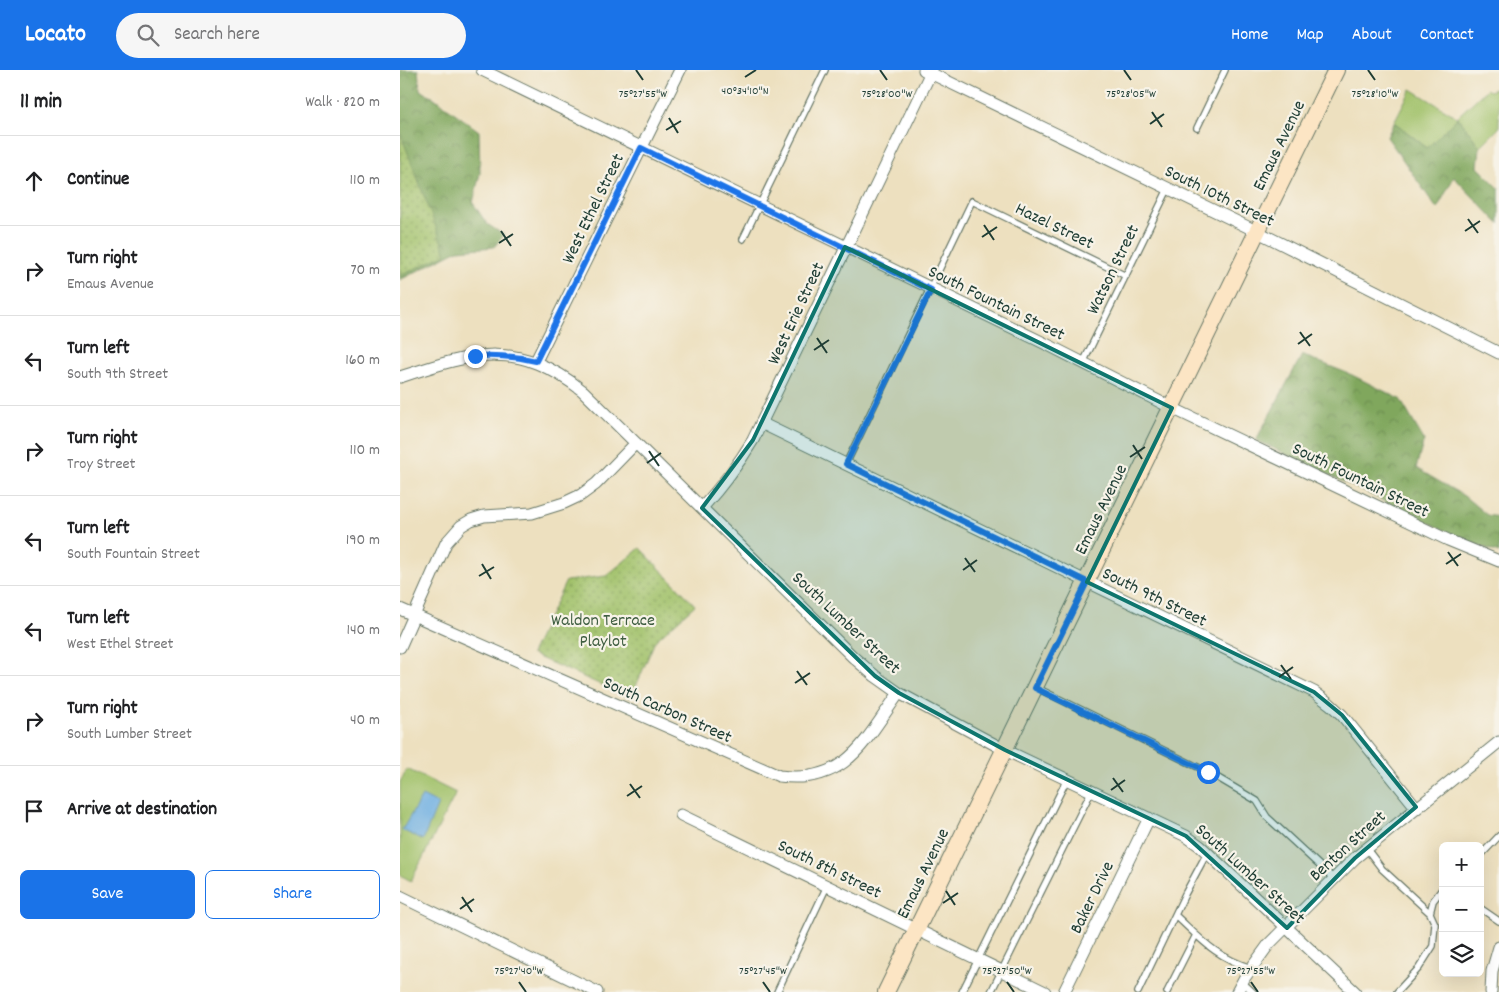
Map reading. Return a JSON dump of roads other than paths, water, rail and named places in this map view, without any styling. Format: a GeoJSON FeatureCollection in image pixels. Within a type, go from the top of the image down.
{"type":"FeatureCollection","features":[{"type":"Feature","properties":{"kind":"main road","name":"Emaus Avenue"},"geometry":{"type":"LineString","coordinates":[[886,992],[1336,70]]}},
{"type":"Feature","properties":{"kind":"street","name":"South Fountain Street"},"geometry":{"type":"LineString","coordinates":[[482,70],[1172,408],[1448,540],[1499,561]]}},
{"type":"Feature","properties":{"kind":"street","name":"West Ethel Street"},"geometry":{"type":"LineString","coordinates":[[536,361],[680,70]]}},
{"type":"Feature","properties":{"kind":"street","name":"South 10th Street"},"geometry":{"type":"LineString","coordinates":[[929,71],[1258,232],[1499,353]]}},
{"type":"Feature","properties":{"kind":"street","name":"West Erie Street"},"geometry":{"type":"LineString","coordinates":[[702,508],[722,487],[738,464],[761,423],[929,71]]}},
{"type":"Feature","properties":{"kind":"street","name":"South Lumber Street"},"geometry":{"type":"LineString","coordinates":[[400,377],[451,360],[495,355],[536,361],[556,371],[583,391],[875,676],[899,693],[1005,750],[1186,836],[1207,853],[1355,992]]}},
{"type":"Feature","properties":{"kind":"street","name":"South 9th Street"},"geometry":{"type":"LineString","coordinates":[[761,423],[1314,692],[1342,715],[1416,808]]}},
{"type":"Feature","properties":{"kind":"street"},"geometry":{"type":"LineString","coordinates":[[400,647],[446,543],[461,526],[471,520],[484,516],[532,513],[564,504],[596,484],[636,443]]}},
{"type":"Feature","properties":{"kind":"street","name":"South Carbon Street"},"geometry":{"type":"LineString","coordinates":[[400,609],[779,776],[809,777],[835,768],[847,761],[857,751],[899,693]]}},
{"type":"Feature","properties":{"kind":"street","name":"Benton Street"},"geometry":{"type":"LineString","coordinates":[[1240,987],[1251,968],[1269,944],[1366,848],[1499,742]]}},
{"type":"Feature","properties":{"kind":"street","name":"South 8th Street"},"geometry":{"type":"LineString","coordinates":[[681,816],[1045,992]]}},
{"type":"Feature","properties":{"kind":"street","name":"Baker Drive"},"geometry":{"type":"LineString","coordinates":[[1064,992],[1149,818]]}},
{"type":"Feature","properties":{"kind":"street"},"geometry":{"type":"LineString","coordinates":[[400,896],[597,992]]}},
{"type":"Feature","properties":{"kind":"street"},"geometry":{"type":"LineString","coordinates":[[1491,992],[1499,948]]}},
{"type":"Feature","properties":{"kind":"lane"},"geometry":{"type":"LineString","coordinates":[[743,239],[825,70]]}},
{"type":"Feature","properties":{"kind":"lane"},"geometry":{"type":"LineString","coordinates":[[1197,128],[1225,70]]}},
{"type":"Feature","properties":{"kind":"lane","name":"Watson Street"},"geometry":{"type":"LineString","coordinates":[[1083,363],[1168,189]]}},
{"type":"Feature","properties":{"kind":"lane","name":"Hazel Street"},"geometry":{"type":"LineString","coordinates":[[931,290],[972,202],[1126,276]]}},
{"type":"Feature","properties":{"kind":"lane"},"geometry":{"type":"LineString","coordinates":[[846,464],[931,290]]}},
{"type":"Feature","properties":{"kind":"lane"},"geometry":{"type":"LineString","coordinates":[[1035,688],[1208,772],[1257,801],[1267,817],[1334,879]]}},
{"type":"Feature","properties":{"kind":"lane"},"geometry":{"type":"LineString","coordinates":[[962,992],[1067,778]]}},
{"type":"Feature","properties":{"kind":"lane"},"geometry":{"type":"LineString","coordinates":[[991,992],[1092,790]]}},
{"type":"Feature","properties":{"kind":"lane"},"geometry":{"type":"LineString","coordinates":[[1484,852],[1499,836]]}},
{"type":"Feature","properties":{"kind":"lane"},"geometry":{"type":"LineString","coordinates":[[1366,848],[1382,869],[1430,913],[1435,924],[1433,946],[1419,968],[1397,992]]}},
{"type":"Feature","properties":{"kind":"lane"},"geometry":{"type":"LineString","coordinates":[[1138,992],[1207,853]]}},
{"type":"Feature","properties":{"kind":"lane"},"geometry":{"type":"LineString","coordinates":[[777,992],[827,886]]}},
{"type":"Feature","properties":{"kind":"lane"},"geometry":{"type":"LineString","coordinates":[[1430,913],[1433,901],[1439,893]]}},
{"type":"Feature","properties":{"kind":"lane"},"geometry":{"type":"LineString","coordinates":[[1484,911],[1499,921]]}},
{"type":"Feature","properties":{"kind":"lane"},"geometry":{"type":"LineString","coordinates":[[1175,915],[1218,954],[1235,963],[1251,968]]}},
{"type":"Feature","properties":{"kind":"lane"},"geometry":{"type":"LineString","coordinates":[[1167,992],[1196,935]]}},
{"type":"Feature","properties":{"kind":"lane"},"geometry":{"type":"LineString","coordinates":[[1240,987],[1253,992]]}},
{"type":"Feature","properties":{"kind":"water"},"geometry":{"type":"Polygon","coordinates":[[[422,796],[438,804],[423,840],[402,830],[422,796]]]}},
{"type":"Feature","properties":{"kind":"park label","name":"Waldon Terrace Playlot"},"geometry":{"type":"Point","coordinates":[603,629]}}]}
